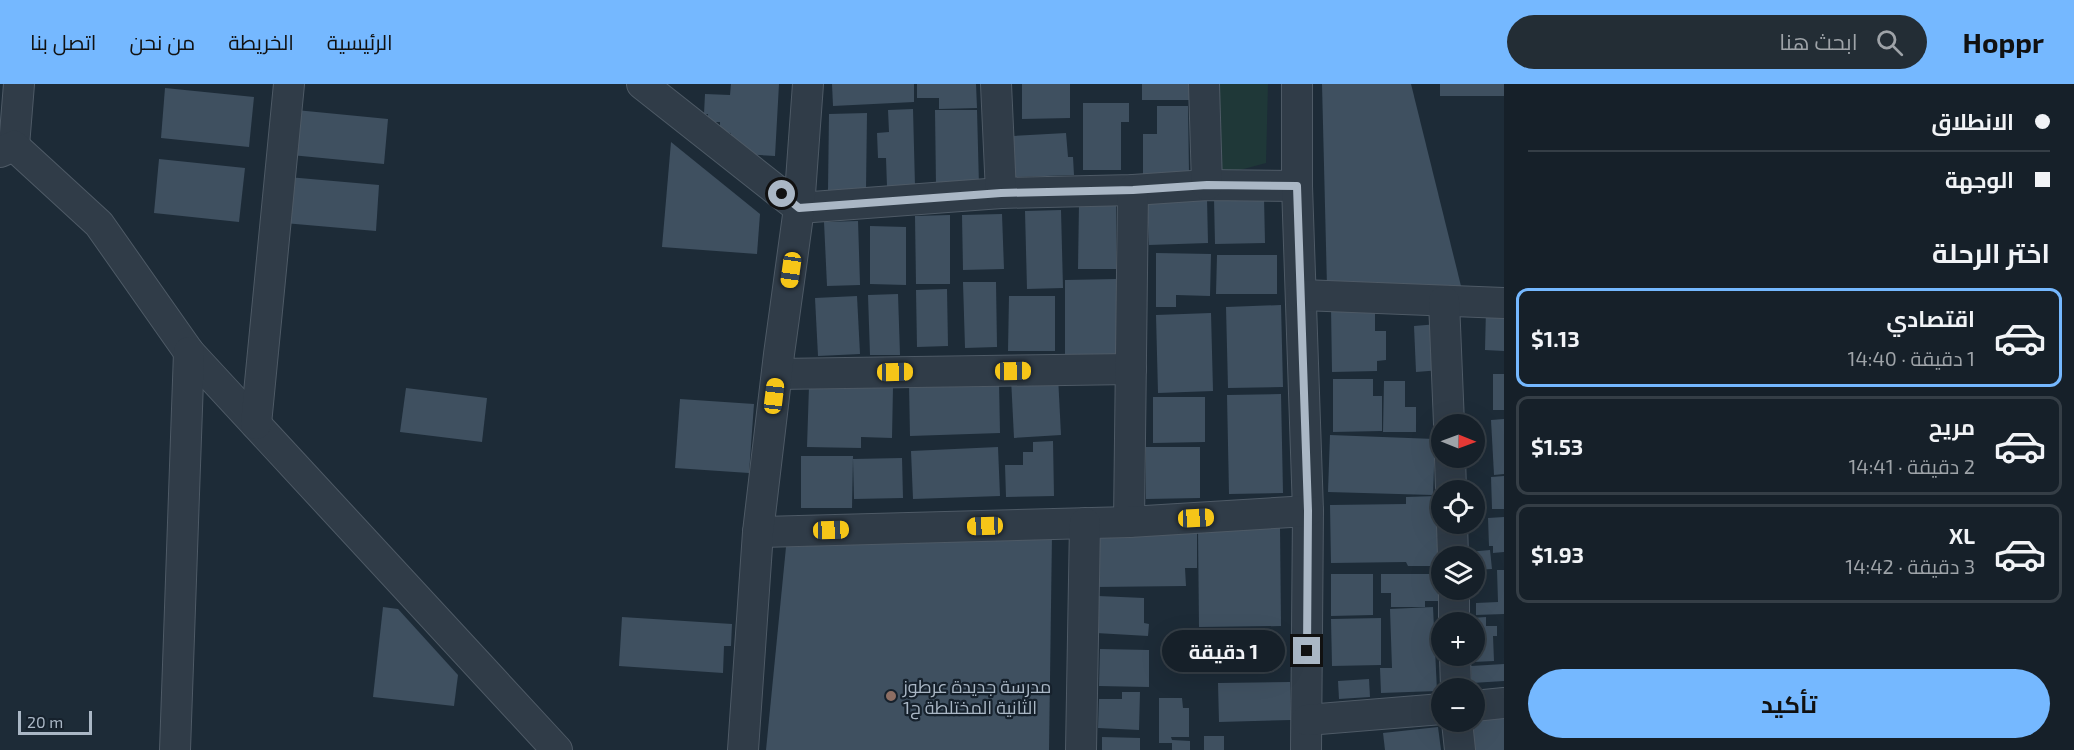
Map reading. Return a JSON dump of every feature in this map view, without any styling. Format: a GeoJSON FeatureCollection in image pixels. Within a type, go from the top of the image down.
{"type":"FeatureCollection","features":[{"type":"Feature","properties":{"kind":"street"},"geometry":{"type":"LineString","coordinates":[[19,84],[7,149],[99,224],[189,352],[557,750]]}},
{"type":"Feature","properties":{"kind":"street"},"geometry":{"type":"LineString","coordinates":[[256,424],[289,84]]}},
{"type":"Feature","properties":{"kind":"street"},"geometry":{"type":"LineString","coordinates":[[642,84],[799,208],[1001,193],[1133,190],[1207,185],[1297,186]]}},
{"type":"Feature","properties":{"kind":"street"},"geometry":{"type":"LineString","coordinates":[[743,750],[758,532],[799,208],[808,84]]}},
{"type":"Feature","properties":{"kind":"street"},"geometry":{"type":"LineString","coordinates":[[996,84],[1001,193]]}},
{"type":"Feature","properties":{"kind":"street"},"geometry":{"type":"LineString","coordinates":[[1204,84],[1207,185]]}},
{"type":"Feature","properties":{"kind":"street"},"geometry":{"type":"LineString","coordinates":[[1297,84],[1297,186],[1308,511],[1306,750]]}},
{"type":"Feature","properties":{"kind":"street"},"geometry":{"type":"LineString","coordinates":[[1129,522],[1133,190]]}},
{"type":"Feature","properties":{"kind":"street"},"geometry":{"type":"LineString","coordinates":[[1302,295],[1504,303]]}},
{"type":"Feature","properties":{"kind":"street"},"geometry":{"type":"LineString","coordinates":[[1444,302],[1449,414]]}},
{"type":"Feature","properties":{"kind":"street"},"geometry":{"type":"LineString","coordinates":[[175,750],[189,352]]}},
{"type":"Feature","properties":{"kind":"street"},"geometry":{"type":"LineString","coordinates":[[777,374],[1131,369]]}},
{"type":"Feature","properties":{"kind":"street"},"geometry":{"type":"LineString","coordinates":[[758,532],[1129,522],[1308,511]]}},
{"type":"Feature","properties":{"kind":"street"},"geometry":{"type":"LineString","coordinates":[[1081,750],[1084,523]]}},
{"type":"Feature","properties":{"kind":"street"},"geometry":{"type":"LineString","coordinates":[[1485,705],[1504,704]]}},
{"type":"Feature","properties":{"kind":"street"},"geometry":{"type":"LineString","coordinates":[[1307,720],[1431,710]]}},
{"type":"Feature","properties":{"kind":"street"},"geometry":{"type":"LineString","coordinates":[[1458,732],[1460,750]]}},
{"type":"Feature","properties":{"kind":"green space"},"geometry":{"type":"Polygon","coordinates":[[[1212,84],[1268,84],[1266,163],[1225,174],[1213,161],[1212,84]]]}},
{"type":"Feature","properties":{"kind":"building"},"geometry":{"type":"Polygon","coordinates":[[[731,84],[779,84],[775,156],[742,154],[730,144],[731,133],[720,132],[720,122],[708,122],[708,114],[704,114],[705,94],[730,95],[731,84]]]}},
{"type":"Feature","properties":{"kind":"building"},"geometry":{"type":"Polygon","coordinates":[[[832,84],[914,84],[914,102],[833,106],[832,84]]]}},
{"type":"Feature","properties":{"kind":"building"},"geometry":{"type":"Polygon","coordinates":[[[917,84],[976,84],[977,108],[939,109],[939,98],[917,98],[917,84]]]}},
{"type":"Feature","properties":{"kind":"building"},"geometry":{"type":"Polygon","coordinates":[[[1022,84],[1070,84],[1070,118],[1022,119],[1022,84]]]}},
{"type":"Feature","properties":{"kind":"building"},"geometry":{"type":"Polygon","coordinates":[[[1142,84],[1189,84],[1189,100],[1142,100],[1142,84]]]}},
{"type":"Feature","properties":{"kind":"building"},"geometry":{"type":"Polygon","coordinates":[[[1322,84],[1411,84],[1461,286],[1327,287],[1322,84]]]}},
{"type":"Feature","properties":{"kind":"building"},"geometry":{"type":"Polygon","coordinates":[[[1440,84],[1504,84],[1504,96],[1440,96],[1440,84]]]}},
{"type":"Feature","properties":{"kind":"building"},"geometry":{"type":"Polygon","coordinates":[[[165,88],[254,97],[249,147],[161,138],[165,88]]]}},
{"type":"Feature","properties":{"kind":"building"},"geometry":{"type":"Polygon","coordinates":[[[1083,103],[1129,103],[1129,122],[1121,122],[1121,170],[1083,170],[1083,103]]]}},
{"type":"Feature","properties":{"kind":"building"},"geometry":{"type":"Polygon","coordinates":[[[1157,106],[1188,106],[1189,174],[1143,175],[1143,134],[1157,134],[1157,106]]]}},
{"type":"Feature","properties":{"kind":"building"},"geometry":{"type":"Polygon","coordinates":[[[913,109],[915,186],[887,187],[886,158],[878,158],[877,133],[889,132],[888,110],[913,109]]]}},
{"type":"Feature","properties":{"kind":"building"},"geometry":{"type":"Polygon","coordinates":[[[296,110],[388,119],[384,164],[291,155],[296,110]]]}},
{"type":"Feature","properties":{"kind":"building"},"geometry":{"type":"Polygon","coordinates":[[[935,110],[977,110],[979,186],[936,186],[935,110]]]}},
{"type":"Feature","properties":{"kind":"building"},"geometry":{"type":"Polygon","coordinates":[[[867,113],[866,189],[828,190],[829,114],[867,113]]]}},
{"type":"Feature","properties":{"kind":"building"},"geometry":{"type":"Polygon","coordinates":[[[1066,133],[1068,157],[1073,157],[1074,175],[1015,177],[1013,136],[1066,133]]]}},
{"type":"Feature","properties":{"kind":"building"},"geometry":{"type":"Polygon","coordinates":[[[671,142],[760,214],[757,254],[662,247],[671,142]]]}},
{"type":"Feature","properties":{"kind":"building"},"geometry":{"type":"Polygon","coordinates":[[[159,159],[245,168],[239,222],[154,213],[159,159]]]}},
{"type":"Feature","properties":{"kind":"building"},"geometry":{"type":"Polygon","coordinates":[[[288,177],[379,185],[376,231],[284,223],[288,177]]]}},
{"type":"Feature","properties":{"kind":"building"},"geometry":{"type":"Polygon","coordinates":[[[1264,197],[1265,243],[1215,244],[1214,198],[1264,197]]]}},
{"type":"Feature","properties":{"kind":"building"},"geometry":{"type":"Polygon","coordinates":[[[1207,198],[1208,243],[1149,245],[1147,200],[1207,198]]]}},
{"type":"Feature","properties":{"kind":"building"},"geometry":{"type":"Polygon","coordinates":[[[1079,203],[1116,203],[1116,269],[1078,269],[1079,203]]]}},
{"type":"Feature","properties":{"kind":"building"},"geometry":{"type":"Polygon","coordinates":[[[1061,210],[1063,288],[1027,289],[1025,211],[1061,210]]]}},
{"type":"Feature","properties":{"kind":"building"},"geometry":{"type":"Polygon","coordinates":[[[1002,214],[1004,269],[963,270],[962,215],[1002,214]]]}},
{"type":"Feature","properties":{"kind":"building"},"geometry":{"type":"Polygon","coordinates":[[[950,215],[950,284],[916,284],[915,216],[950,215]]]}},
{"type":"Feature","properties":{"kind":"building"},"geometry":{"type":"Polygon","coordinates":[[[858,221],[860,285],[827,286],[824,222],[858,221]]]}},
{"type":"Feature","properties":{"kind":"building"},"geometry":{"type":"Polygon","coordinates":[[[870,226],[906,227],[906,285],[870,284],[870,226]]]}},
{"type":"Feature","properties":{"kind":"building"},"geometry":{"type":"Polygon","coordinates":[[[1156,253],[1211,254],[1210,296],[1176,295],[1176,307],[1156,307],[1156,253]]]}},
{"type":"Feature","properties":{"kind":"building"},"geometry":{"type":"Polygon","coordinates":[[[1217,255],[1277,255],[1277,294],[1216,294],[1217,255]]]}},
{"type":"Feature","properties":{"kind":"building"},"geometry":{"type":"Polygon","coordinates":[[[1117,279],[1117,354],[1065,354],[1065,280],[1117,279]]]}},
{"type":"Feature","properties":{"kind":"building"},"geometry":{"type":"Polygon","coordinates":[[[963,282],[996,282],[997,347],[965,348],[963,282]]]}},
{"type":"Feature","properties":{"kind":"building"},"geometry":{"type":"Polygon","coordinates":[[[947,289],[948,346],[917,347],[916,290],[947,289]]]}},
{"type":"Feature","properties":{"kind":"building"},"geometry":{"type":"Polygon","coordinates":[[[898,294],[900,355],[870,355],[868,295],[898,294]]]}},
{"type":"Feature","properties":{"kind":"building"},"geometry":{"type":"Polygon","coordinates":[[[857,296],[860,354],[818,356],[815,298],[857,296]]]}},
{"type":"Feature","properties":{"kind":"building"},"geometry":{"type":"Polygon","coordinates":[[[1009,296],[1055,296],[1055,351],[1008,351],[1009,296]]]}},
{"type":"Feature","properties":{"kind":"building"},"geometry":{"type":"Polygon","coordinates":[[[1281,305],[1283,387],[1228,388],[1226,307],[1281,305]]]}},
{"type":"Feature","properties":{"kind":"building"},"geometry":{"type":"Polygon","coordinates":[[[1375,306],[1375,331],[1386,331],[1386,360],[1377,361],[1377,371],[1332,372],[1331,307],[1375,306]]]}},
{"type":"Feature","properties":{"kind":"building"},"geometry":{"type":"Polygon","coordinates":[[[1486,308],[1504,309],[1504,351],[1485,350],[1486,308]]]}},
{"type":"Feature","properties":{"kind":"building"},"geometry":{"type":"Polygon","coordinates":[[[1211,313],[1213,391],[1158,393],[1156,315],[1211,313]]]}},
{"type":"Feature","properties":{"kind":"building"},"geometry":{"type":"Polygon","coordinates":[[[1438,324],[1441,370],[1416,372],[1414,326],[1438,324]]]}},
{"type":"Feature","properties":{"kind":"building"},"geometry":{"type":"Polygon","coordinates":[[[1493,374],[1504,374],[1504,410],[1493,410],[1493,374]]]}},
{"type":"Feature","properties":{"kind":"building"},"geometry":{"type":"Polygon","coordinates":[[[1058,376],[1061,435],[1014,438],[1011,378],[1058,376]]]}},
{"type":"Feature","properties":{"kind":"building"},"geometry":{"type":"Polygon","coordinates":[[[1333,379],[1373,379],[1373,396],[1382,396],[1382,431],[1333,432],[1333,379]]]}},
{"type":"Feature","properties":{"kind":"building"},"geometry":{"type":"Polygon","coordinates":[[[1384,381],[1405,381],[1405,407],[1416,407],[1416,432],[1383,432],[1384,381]]]}},
{"type":"Feature","properties":{"kind":"building"},"geometry":{"type":"Polygon","coordinates":[[[999,382],[1000,433],[910,436],[909,384],[999,382]]]}},
{"type":"Feature","properties":{"kind":"building"},"geometry":{"type":"Polygon","coordinates":[[[809,386],[893,387],[892,438],[861,437],[861,448],[807,447],[809,386]]]}},
{"type":"Feature","properties":{"kind":"building"},"geometry":{"type":"Polygon","coordinates":[[[406,388],[487,398],[482,442],[400,432],[406,388]]]}},
{"type":"Feature","properties":{"kind":"building"},"geometry":{"type":"Polygon","coordinates":[[[1281,394],[1283,493],[1229,494],[1227,395],[1281,394]]]}},
{"type":"Feature","properties":{"kind":"building"},"geometry":{"type":"Polygon","coordinates":[[[1153,397],[1205,397],[1205,442],[1153,443],[1153,397]]]}},
{"type":"Feature","properties":{"kind":"building"},"geometry":{"type":"Polygon","coordinates":[[[680,399],[754,404],[749,473],[675,468],[680,399]]]}},
{"type":"Feature","properties":{"kind":"building"},"geometry":{"type":"Polygon","coordinates":[[[1504,419],[1504,474],[1494,475],[1491,420],[1504,419]]]}},
{"type":"Feature","properties":{"kind":"building"},"geometry":{"type":"Polygon","coordinates":[[[1330,435],[1431,439],[1431,468],[1434,468],[1431,495],[1328,492],[1330,435]]]}},
{"type":"Feature","properties":{"kind":"building"},"geometry":{"type":"Polygon","coordinates":[[[1053,441],[1054,496],[1006,497],[1005,465],[1023,465],[1023,452],[1033,452],[1033,442],[1053,441]]]}},
{"type":"Feature","properties":{"kind":"building"},"geometry":{"type":"Polygon","coordinates":[[[998,447],[1000,496],[913,499],[911,451],[998,447]]]}},
{"type":"Feature","properties":{"kind":"building"},"geometry":{"type":"Polygon","coordinates":[[[1146,447],[1200,447],[1200,498],[1146,499],[1146,447]]]}},
{"type":"Feature","properties":{"kind":"building"},"geometry":{"type":"Polygon","coordinates":[[[801,456],[853,456],[852,508],[801,508],[801,456]]]}},
{"type":"Feature","properties":{"kind":"building"},"geometry":{"type":"Polygon","coordinates":[[[902,458],[903,498],[854,499],[853,459],[902,458]]]}},
{"type":"Feature","properties":{"kind":"building"},"geometry":{"type":"Polygon","coordinates":[[[1504,476],[1504,509],[1492,509],[1491,477],[1504,476]]]}},
{"type":"Feature","properties":{"kind":"building"},"geometry":{"type":"Polygon","coordinates":[[[1431,496],[1431,534],[1438,534],[1438,546],[1431,546],[1431,566],[1408,566],[1406,562],[1331,563],[1330,505],[1406,504],[1406,497],[1431,496]]]}},
{"type":"Feature","properties":{"kind":"building"},"geometry":{"type":"Polygon","coordinates":[[[1504,517],[1504,552],[1493,553],[1493,546],[1489,546],[1488,518],[1504,517]]]}},
{"type":"Feature","properties":{"kind":"building"},"geometry":{"type":"Polygon","coordinates":[[[1280,527],[1281,626],[1199,627],[1198,529],[1280,527]]]}},
{"type":"Feature","properties":{"kind":"building"},"geometry":{"type":"Polygon","coordinates":[[[1197,532],[1197,568],[1185,568],[1186,586],[1095,587],[1095,533],[1197,532]]]}},
{"type":"Feature","properties":{"kind":"building"},"geometry":{"type":"Polygon","coordinates":[[[1052,534],[1049,750],[766,750],[786,547],[1052,534]]]}},
{"type":"Feature","properties":{"kind":"building"},"geometry":{"type":"Polygon","coordinates":[[[1485,550],[1490,550],[1492,569],[1485,569],[1485,550]]]}},
{"type":"Feature","properties":{"kind":"building"},"geometry":{"type":"Polygon","coordinates":[[[1497,570],[1504,570],[1504,614],[1485,615],[1485,612],[1476,612],[1476,603],[1498,602],[1497,570]]]}},
{"type":"Feature","properties":{"kind":"building"},"geometry":{"type":"Polygon","coordinates":[[[1331,574],[1373,574],[1373,615],[1331,616],[1331,574]]]}},
{"type":"Feature","properties":{"kind":"building"},"geometry":{"type":"Polygon","coordinates":[[[1381,574],[1431,574],[1431,600],[1444,601],[1425,601],[1425,607],[1391,607],[1391,593],[1381,593],[1381,574]]]}},
{"type":"Feature","properties":{"kind":"building"},"geometry":{"type":"Polygon","coordinates":[[[1098,596],[1144,598],[1144,623],[1149,624],[1148,636],[1096,633],[1098,596]]]}},
{"type":"Feature","properties":{"kind":"building"},"geometry":{"type":"Polygon","coordinates":[[[383,607],[398,609],[458,675],[454,706],[373,697],[383,607]]]}},
{"type":"Feature","properties":{"kind":"building"},"geometry":{"type":"Polygon","coordinates":[[[1433,607],[1433,612],[1431,612],[1431,666],[1436,666],[1436,678],[1431,678],[1431,691],[1381,693],[1380,668],[1392,668],[1390,609],[1433,607]]]}},
{"type":"Feature","properties":{"kind":"building"},"geometry":{"type":"Polygon","coordinates":[[[622,617],[732,624],[731,646],[724,646],[723,673],[619,666],[622,617]]]}},
{"type":"Feature","properties":{"kind":"building"},"geometry":{"type":"Polygon","coordinates":[[[1485,617],[1486,626],[1497,626],[1497,636],[1493,636],[1494,661],[1485,661],[1485,617]]]}},
{"type":"Feature","properties":{"kind":"building"},"geometry":{"type":"Polygon","coordinates":[[[1381,618],[1381,665],[1332,666],[1331,619],[1381,618]]]}},
{"type":"Feature","properties":{"kind":"building"},"geometry":{"type":"Polygon","coordinates":[[[1199,635],[1274,635],[1274,672],[1199,672],[1199,635]]]}},
{"type":"Feature","properties":{"kind":"building"},"geometry":{"type":"Polygon","coordinates":[[[1100,649],[1149,650],[1149,687],[1099,686],[1100,649]]]}},
{"type":"Feature","properties":{"kind":"building"},"geometry":{"type":"Polygon","coordinates":[[[1504,664],[1504,681],[1485,682],[1485,678],[1472,678],[1471,666],[1504,664]]]}},
{"type":"Feature","properties":{"kind":"building"},"geometry":{"type":"Polygon","coordinates":[[[1369,679],[1370,697],[1339,699],[1338,681],[1369,679]]]}},
{"type":"Feature","properties":{"kind":"building"},"geometry":{"type":"Polygon","coordinates":[[[1290,682],[1291,720],[1219,722],[1218,683],[1290,682]]]}},
{"type":"Feature","properties":{"kind":"building"},"geometry":{"type":"Polygon","coordinates":[[[1122,692],[1140,692],[1139,730],[1098,728],[1099,699],[1122,699],[1122,692]]]}},
{"type":"Feature","properties":{"kind":"building"},"geometry":{"type":"Polygon","coordinates":[[[1159,698],[1182,698],[1183,708],[1189,708],[1189,737],[1171,737],[1172,740],[1190,741],[1190,750],[1172,750],[1172,743],[1159,743],[1159,698]]]}},
{"type":"Feature","properties":{"kind":"building"},"geometry":{"type":"Polygon","coordinates":[[[1504,717],[1504,750],[1470,750],[1468,732],[1485,732],[1485,720],[1504,717]]]}},
{"type":"Feature","properties":{"kind":"building"},"geometry":{"type":"Polygon","coordinates":[[[1431,728],[1431,732],[1439,732],[1441,750],[1385,750],[1383,733],[1431,728]]]}},
{"type":"Feature","properties":{"kind":"building"},"geometry":{"type":"Polygon","coordinates":[[[1204,736],[1224,736],[1224,750],[1204,750],[1204,736]]]}},
{"type":"Feature","properties":{"kind":"building"},"geometry":{"type":"Polygon","coordinates":[[[1102,737],[1140,738],[1140,750],[1102,750],[1102,737]]]}},
{"type":"Feature","properties":{"kind":"place","name":"مدرسة جديدة عرطوز الثانية المختلطة ح1"},"geometry":{"type":"Point","coordinates":[891,696]}},
{"type":"Feature","properties":{"kind":"route"},"geometry":{"type":"LineString","coordinates":[[782,194],[799,208],[1001,193],[1133,190],[1207,185],[1297,186],[1308,511],[1307,651]]}}]}
